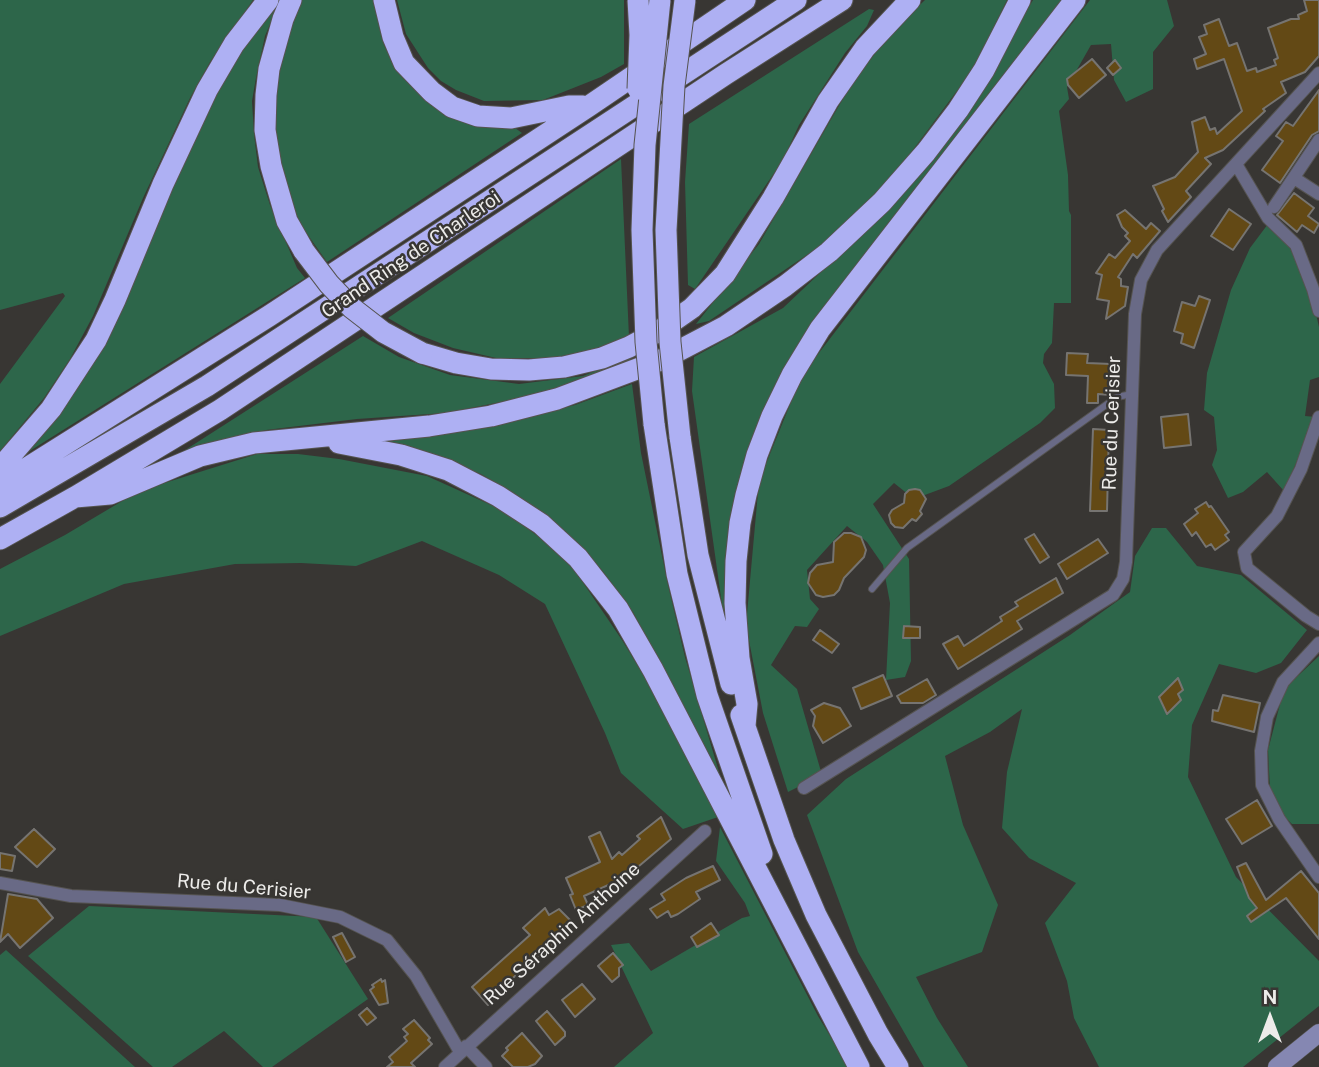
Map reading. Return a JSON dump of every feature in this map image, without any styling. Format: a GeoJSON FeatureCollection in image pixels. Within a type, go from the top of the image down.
{"type":"FeatureCollection","features":[{"type":"Feature","properties":{"kind":"highway"},"geometry":{"type":"LineString","coordinates":[[0,468],[51,410],[96,340],[207,90],[234,44],[268,0]]}},
{"type":"Feature","properties":{"kind":"highway"},"geometry":{"type":"LineString","coordinates":[[291,0],[283,19],[270,69],[265,130],[271,166],[287,221],[304,251],[329,284],[352,308],[383,332],[422,352],[456,363],[491,369],[529,370],[564,368],[602,358],[659,331],[692,308],[725,274],[843,79],[866,48],[909,0]]}},
{"type":"Feature","properties":{"kind":"highway"},"geometry":{"type":"LineString","coordinates":[[384,0],[393,37],[404,63],[432,93],[452,107],[478,116],[511,118],[569,106],[589,106]]}},
{"type":"Feature","properties":{"kind":"highway"},"geometry":{"type":"LineString","coordinates":[[638,0],[638,127],[645,145]]}},
{"type":"Feature","properties":{"kind":"highway"},"geometry":{"type":"LineString","coordinates":[[660,0],[645,145],[642,230],[646,342],[654,424],[677,574],[707,695],[788,929]]}},
{"type":"Feature","properties":{"kind":"highway"},"geometry":{"type":"LineString","coordinates":[[685,0],[674,86],[666,230],[670,342],[680,437],[698,555],[727,670],[784,840],[816,915],[898,1067]]}},
{"type":"Feature","properties":{"kind":"highway"},"geometry":{"type":"LineString","coordinates":[[0,485],[269,316],[745,0]]}},
{"type":"Feature","properties":{"kind":"highway","name":"Grand Ring de Charleroi"},"geometry":{"type":"LineString","coordinates":[[0,507],[207,387],[796,0]]}},
{"type":"Feature","properties":{"kind":"highway","name":"Grand Ring de Charleroi"},"geometry":{"type":"LineString","coordinates":[[0,539],[220,410],[842,0]]}},
{"type":"Feature","properties":{"kind":"highway"},"geometry":{"type":"LineString","coordinates":[[75,497],[110,494],[200,456],[254,443],[429,426],[491,416],[557,399],[660,360],[726,326],[829,253],[882,202],[958,110],[984,70],[1020,0]]}},
{"type":"Feature","properties":{"kind":"highway"},"geometry":{"type":"LineString","coordinates":[[745,726],[747,704],[739,658],[735,603],[736,561],[746,495],[772,416],[792,375],[820,329],[1075,0]]}},
{"type":"Feature","properties":{"kind":"highway"},"geometry":{"type":"LineString","coordinates":[[295,438],[353,444],[448,470],[498,496],[541,524],[578,558],[618,609],[653,670],[859,1067]]}},
{"type":"Feature","properties":{"kind":"main road"},"geometry":{"type":"LineString","coordinates":[[1277,1067],[1319,1033]]}},
{"type":"Feature","properties":{"kind":"street","name":"Rue du Cerisier"},"geometry":{"type":"LineString","coordinates":[[804,788],[1113,595],[1124,579],[1126,562],[1135,314],[1141,280],[1157,250],[1319,73]]}},
{"type":"Feature","properties":{"kind":"street"},"geometry":{"type":"LineString","coordinates":[[1274,207],[1319,139]]}},
{"type":"Feature","properties":{"kind":"street"},"geometry":{"type":"LineString","coordinates":[[1236,164],[1268,218],[1296,245],[1319,311]]}},
{"type":"Feature","properties":{"kind":"street"},"geometry":{"type":"LineString","coordinates":[[1294,178],[1319,194]]}},
{"type":"Feature","properties":{"kind":"street"},"geometry":{"type":"LineString","coordinates":[[1319,417],[1301,468],[1277,516],[1244,552],[1247,568],[1319,624]]}},
{"type":"Feature","properties":{"kind":"street"},"geometry":{"type":"LineString","coordinates":[[1319,643],[1283,682],[1267,717],[1261,751],[1262,785],[1279,819],[1319,877]]}},
{"type":"Feature","properties":{"kind":"street","name":"Rue Séraphin Anthoine"},"geometry":{"type":"LineString","coordinates":[[445,1067],[705,831]]}},
{"type":"Feature","properties":{"kind":"street","name":"Rue du Cerisier"},"geometry":{"type":"LineString","coordinates":[[0,883],[71,896],[280,905],[340,917],[387,940],[416,976],[463,1049],[486,1067]]}},
{"type":"Feature","properties":{"kind":"lane"},"geometry":{"type":"LineString","coordinates":[[872,589],[907,548],[1117,397],[1132,394]]}},
{"type":"Feature","properties":{"kind":"green space"},"geometry":{"type":"Polygon","coordinates":[[[0,0],[253,0],[210,62],[190,98],[143,198],[93,316],[70,359],[44,398],[0,451],[0,384],[65,296],[63,293],[0,310],[0,0]]]}},
{"type":"Feature","properties":{"kind":"green space"},"geometry":{"type":"Polygon","coordinates":[[[276,0],[279,3],[265,36],[252,101],[254,134],[258,167],[270,205],[297,268],[305,278],[25,454],[79,385],[109,335],[216,92],[243,45],[276,0]]]}},
{"type":"Feature","properties":{"kind":"green space"},"geometry":{"type":"Polygon","coordinates":[[[302,0],[375,0],[384,45],[392,61],[408,83],[429,102],[511,125],[522,133],[327,262],[305,231],[290,203],[280,172],[272,108],[283,49],[302,0]]]}},
{"type":"Feature","properties":{"kind":"green space"},"geometry":{"type":"Polygon","coordinates":[[[397,0],[624,0],[624,64],[601,77],[543,100],[484,101],[456,90],[441,81],[428,68],[406,34],[397,0]]]}},
{"type":"Feature","properties":{"kind":"green space"},"geometry":{"type":"Polygon","coordinates":[[[925,0],[1007,0],[974,68],[895,174],[832,238],[709,321],[696,324],[759,244],[848,90],[890,33],[925,0]]]}},
{"type":"Feature","properties":{"kind":"green space"},"geometry":{"type":"Polygon","coordinates":[[[1033,0],[1066,0],[807,335],[769,398],[737,491],[729,619],[724,619],[692,391],[694,357],[783,308],[895,202],[955,131],[1033,0]]]}},
{"type":"Feature","properties":{"kind":"green space"},"geometry":{"type":"Polygon","coordinates":[[[1090,0],[1167,0],[1174,26],[1153,52],[1153,89],[1126,102],[1114,80],[1111,44],[1091,45],[1067,87],[1069,99],[1059,111],[1071,215],[1071,303],[1054,303],[1052,343],[1044,354],[1043,363],[1054,384],[1055,408],[1040,423],[949,486],[914,499],[894,483],[873,504],[909,559],[911,661],[905,677],[886,680],[890,603],[883,565],[867,542],[847,526],[807,570],[810,599],[819,609],[807,627],[795,626],[771,665],[797,689],[822,775],[788,792],[763,713],[746,625],[759,481],[802,375],[1090,0]]]}},
{"type":"Feature","properties":{"kind":"green space"},"geometry":{"type":"Polygon","coordinates":[[[869,9],[874,10],[867,26],[845,53],[799,125],[783,160],[695,289],[688,285],[685,182],[689,124],[869,9]]]}},
{"type":"Feature","properties":{"kind":"green space"},"geometry":{"type":"Polygon","coordinates":[[[621,159],[629,337],[586,352],[550,358],[496,358],[453,348],[414,333],[388,318],[621,159]]]}},
{"type":"Feature","properties":{"kind":"green space"},"geometry":{"type":"Polygon","coordinates":[[[1268,224],[1294,249],[1310,288],[1319,327],[1319,377],[1310,380],[1305,416],[1316,417],[1284,491],[1267,472],[1243,492],[1228,498],[1212,465],[1217,450],[1214,417],[1204,410],[1207,373],[1231,290],[1250,248],[1268,224]]]}},
{"type":"Feature","properties":{"kind":"green space"},"geometry":{"type":"Polygon","coordinates":[[[363,336],[399,357],[450,375],[519,384],[583,376],[630,356],[631,364],[576,383],[445,413],[357,419],[266,430],[182,452],[363,336]]]}},
{"type":"Feature","properties":{"kind":"green space"},"geometry":{"type":"Polygon","coordinates":[[[632,384],[641,453],[668,585],[685,657],[724,789],[633,612],[601,569],[563,530],[520,497],[481,474],[412,447],[383,441],[513,421],[575,405],[632,384]]]}},
{"type":"Feature","properties":{"kind":"green space"},"geometry":{"type":"Polygon","coordinates":[[[257,454],[298,454],[339,459],[427,476],[502,510],[565,556],[622,640],[674,725],[718,817],[683,829],[621,773],[545,604],[499,575],[422,541],[356,566],[235,564],[124,584],[0,636],[0,569],[65,535],[139,491],[257,454]]]}},
{"type":"Feature","properties":{"kind":"green space"},"geometry":{"type":"Polygon","coordinates":[[[1152,528],[1166,528],[1197,566],[1241,575],[1307,630],[1281,663],[1256,673],[1219,664],[1192,725],[1188,777],[1236,877],[1319,961],[1319,1006],[1243,1067],[1099,1067],[1074,1018],[1067,981],[1045,923],[1076,883],[1029,858],[1002,828],[1007,772],[1022,709],[990,732],[945,756],[963,825],[998,905],[982,952],[916,977],[937,1018],[968,1067],[924,1067],[858,952],[807,815],[846,779],[1070,635],[1130,592],[1135,556],[1152,528]]]}},
{"type":"Feature","properties":{"kind":"green space"},"geometry":{"type":"Polygon","coordinates":[[[1319,656],[1319,824],[1292,824],[1283,815],[1270,790],[1268,750],[1284,689],[1319,656]]]}},
{"type":"Feature","properties":{"kind":"green space"},"geometry":{"type":"Polygon","coordinates":[[[720,827],[818,1016],[849,1067],[614,1067],[653,1033],[611,945],[629,943],[651,971],[742,918],[750,916],[745,903],[716,861],[720,827]]]}},
{"type":"Feature","properties":{"kind":"green space"},"geometry":{"type":"Polygon","coordinates":[[[89,906],[316,917],[368,999],[272,1067],[263,1067],[224,1031],[172,1067],[153,1067],[28,956],[89,906]]]}},
{"type":"Feature","properties":{"kind":"green space"},"geometry":{"type":"Polygon","coordinates":[[[6,950],[135,1067],[0,1067],[0,955],[6,950]]]}},
{"type":"Feature","properties":{"kind":"building"},"geometry":{"type":"Polygon","coordinates":[[[1304,0],[1319,0],[1319,56],[1305,72],[1281,82],[1286,93],[1263,109],[1265,111],[1223,150],[1205,158],[1211,164],[1186,191],[1191,197],[1168,222],[1153,186],[1175,177],[1198,152],[1192,122],[1205,117],[1210,130],[1215,128],[1217,134],[1242,111],[1224,59],[1197,69],[1194,59],[1206,54],[1199,37],[1207,34],[1204,25],[1219,19],[1229,46],[1237,43],[1247,71],[1256,68],[1257,72],[1276,65],[1274,60],[1278,58],[1268,28],[1291,19],[1299,19],[1298,15],[1307,11],[1304,0]]]}},
{"type":"Feature","properties":{"kind":"building"},"geometry":{"type":"Polygon","coordinates":[[[1092,59],[1106,75],[1079,98],[1068,85],[1067,79],[1092,59]]]}},
{"type":"Feature","properties":{"kind":"building"},"geometry":{"type":"Polygon","coordinates":[[[1115,60],[1121,68],[1113,75],[1107,68],[1115,60]]]}},
{"type":"Feature","properties":{"kind":"building"},"geometry":{"type":"Polygon","coordinates":[[[1319,90],[1319,131],[1312,135],[1280,183],[1262,170],[1283,141],[1276,136],[1286,122],[1293,126],[1319,90]]]}},
{"type":"Feature","properties":{"kind":"building"},"geometry":{"type":"Polygon","coordinates":[[[1294,193],[1314,208],[1308,216],[1319,224],[1314,233],[1302,225],[1297,232],[1277,215],[1294,193]]]}},
{"type":"Feature","properties":{"kind":"building"},"geometry":{"type":"Polygon","coordinates":[[[1229,209],[1251,224],[1233,250],[1211,236],[1229,209]]]}},
{"type":"Feature","properties":{"kind":"building"},"geometry":{"type":"Polygon","coordinates":[[[1125,210],[1146,229],[1151,223],[1160,231],[1137,258],[1133,254],[1118,277],[1121,279],[1121,286],[1128,287],[1125,306],[1106,319],[1109,301],[1097,299],[1102,275],[1096,273],[1109,254],[1115,258],[1130,241],[1125,236],[1128,233],[1117,215],[1125,210]]]}},
{"type":"Feature","properties":{"kind":"building"},"geometry":{"type":"Polygon","coordinates":[[[1199,296],[1210,300],[1194,348],[1181,343],[1183,334],[1174,331],[1182,302],[1195,306],[1199,296]]]}},
{"type":"Feature","properties":{"kind":"building"},"geometry":{"type":"Polygon","coordinates":[[[1067,353],[1088,354],[1087,363],[1111,364],[1110,395],[1098,394],[1098,403],[1087,403],[1088,376],[1066,375],[1067,353]]]}},
{"type":"Feature","properties":{"kind":"building"},"geometry":{"type":"Polygon","coordinates":[[[1188,414],[1191,445],[1164,448],[1161,417],[1188,414]]]}},
{"type":"Feature","properties":{"kind":"building"},"geometry":{"type":"Polygon","coordinates":[[[1093,429],[1109,430],[1107,511],[1090,511],[1093,429]]]}},
{"type":"Feature","properties":{"kind":"building"},"geometry":{"type":"Polygon","coordinates":[[[909,490],[920,490],[926,499],[920,511],[922,514],[903,528],[895,527],[889,515],[904,503],[905,494],[909,490]]]}},
{"type":"Feature","properties":{"kind":"building"},"geometry":{"type":"Polygon","coordinates":[[[1206,502],[1229,532],[1225,535],[1229,540],[1215,550],[1211,544],[1206,547],[1196,532],[1192,536],[1184,524],[1198,513],[1195,509],[1206,502]]]}},
{"type":"Feature","properties":{"kind":"building"},"geometry":{"type":"Polygon","coordinates":[[[844,533],[861,537],[866,550],[864,557],[844,578],[834,595],[816,595],[808,583],[810,573],[817,565],[833,562],[834,542],[844,533]]]}},
{"type":"Feature","properties":{"kind":"building"},"geometry":{"type":"Polygon","coordinates":[[[1034,534],[1049,557],[1040,563],[1025,539],[1034,534]]]}},
{"type":"Feature","properties":{"kind":"building"},"geometry":{"type":"Polygon","coordinates":[[[1098,539],[1108,553],[1067,579],[1058,564],[1098,539]]]}},
{"type":"Feature","properties":{"kind":"building"},"geometry":{"type":"Polygon","coordinates":[[[1056,578],[1063,593],[1017,621],[1022,629],[958,669],[943,644],[958,636],[964,646],[1002,621],[1000,617],[1018,606],[1015,602],[1056,578]]]}},
{"type":"Feature","properties":{"kind":"building"},"geometry":{"type":"Polygon","coordinates":[[[904,626],[920,627],[920,638],[903,638],[904,626]]]}},
{"type":"Feature","properties":{"kind":"building"},"geometry":{"type":"Polygon","coordinates":[[[820,630],[839,644],[832,653],[813,640],[820,630]]]}},
{"type":"Feature","properties":{"kind":"building"},"geometry":{"type":"Polygon","coordinates":[[[883,675],[892,696],[861,709],[853,688],[883,675]]]}},
{"type":"Feature","properties":{"kind":"building"},"geometry":{"type":"Polygon","coordinates":[[[1178,678],[1183,690],[1178,694],[1181,700],[1167,714],[1159,697],[1178,678]]]}},
{"type":"Feature","properties":{"kind":"building"},"geometry":{"type":"Polygon","coordinates":[[[927,679],[936,695],[923,703],[901,703],[897,696],[927,679]]]}},
{"type":"Feature","properties":{"kind":"building"},"geometry":{"type":"Polygon","coordinates":[[[1223,695],[1260,703],[1254,732],[1212,721],[1213,710],[1218,711],[1223,695]]]}},
{"type":"Feature","properties":{"kind":"building"},"geometry":{"type":"Polygon","coordinates":[[[824,703],[840,708],[851,726],[823,743],[813,726],[815,716],[811,710],[824,703]]]}},
{"type":"Feature","properties":{"kind":"building"},"geometry":{"type":"Polygon","coordinates":[[[1257,800],[1272,826],[1242,844],[1226,819],[1257,800]]]}},
{"type":"Feature","properties":{"kind":"building"},"geometry":{"type":"Polygon","coordinates":[[[661,817],[671,839],[626,877],[584,896],[588,905],[576,910],[566,878],[600,862],[589,837],[600,832],[612,859],[619,852],[622,855],[640,839],[637,836],[661,817]]]}},
{"type":"Feature","properties":{"kind":"building"},"geometry":{"type":"Polygon","coordinates":[[[34,829],[55,849],[37,867],[15,847],[34,829]]]}},
{"type":"Feature","properties":{"kind":"building"},"geometry":{"type":"Polygon","coordinates":[[[0,853],[15,856],[12,871],[0,869],[0,853]]]}},
{"type":"Feature","properties":{"kind":"building"},"geometry":{"type":"Polygon","coordinates":[[[1246,863],[1266,900],[1301,871],[1319,893],[1319,939],[1286,898],[1251,922],[1247,916],[1257,908],[1249,898],[1237,867],[1246,863]]]}},
{"type":"Feature","properties":{"kind":"building"},"geometry":{"type":"Polygon","coordinates":[[[713,866],[720,880],[696,892],[700,899],[678,914],[671,917],[668,911],[657,918],[650,909],[665,900],[661,894],[686,878],[713,866]]]}},
{"type":"Feature","properties":{"kind":"building"},"geometry":{"type":"Polygon","coordinates":[[[8,894],[37,899],[53,918],[20,948],[8,934],[0,942],[8,894]]]}},
{"type":"Feature","properties":{"kind":"building"},"geometry":{"type":"Polygon","coordinates":[[[545,908],[549,915],[559,909],[573,923],[542,955],[497,992],[499,994],[488,1005],[472,987],[530,935],[523,928],[545,908]]]}},
{"type":"Feature","properties":{"kind":"building"},"geometry":{"type":"Polygon","coordinates":[[[711,923],[719,935],[697,947],[691,937],[711,923]]]}},
{"type":"Feature","properties":{"kind":"building"},"geometry":{"type":"Polygon","coordinates":[[[342,933],[355,957],[346,962],[333,937],[342,933]]]}},
{"type":"Feature","properties":{"kind":"building"},"geometry":{"type":"Polygon","coordinates":[[[613,953],[623,965],[619,968],[619,976],[612,982],[598,966],[613,953]]]}},
{"type":"Feature","properties":{"kind":"building"},"geometry":{"type":"Polygon","coordinates":[[[381,979],[382,982],[385,980],[388,1003],[379,1005],[370,990],[374,987],[372,985],[381,979]]]}},
{"type":"Feature","properties":{"kind":"building"},"geometry":{"type":"Polygon","coordinates":[[[582,984],[595,999],[575,1017],[562,1000],[582,984]]]}},
{"type":"Feature","properties":{"kind":"building"},"geometry":{"type":"Polygon","coordinates":[[[367,1008],[376,1018],[367,1025],[359,1015],[367,1008]]]}},
{"type":"Feature","properties":{"kind":"building"},"geometry":{"type":"Polygon","coordinates":[[[547,1011],[565,1032],[565,1036],[555,1045],[536,1021],[547,1011]]]}},
{"type":"Feature","properties":{"kind":"building"},"geometry":{"type":"Polygon","coordinates":[[[414,1020],[432,1044],[411,1063],[415,1067],[387,1067],[393,1062],[389,1057],[407,1041],[404,1037],[408,1034],[403,1029],[414,1020]]]}},
{"type":"Feature","properties":{"kind":"building"},"geometry":{"type":"Polygon","coordinates":[[[522,1033],[542,1056],[528,1067],[513,1067],[502,1056],[508,1050],[506,1048],[522,1033]]]}}]}
